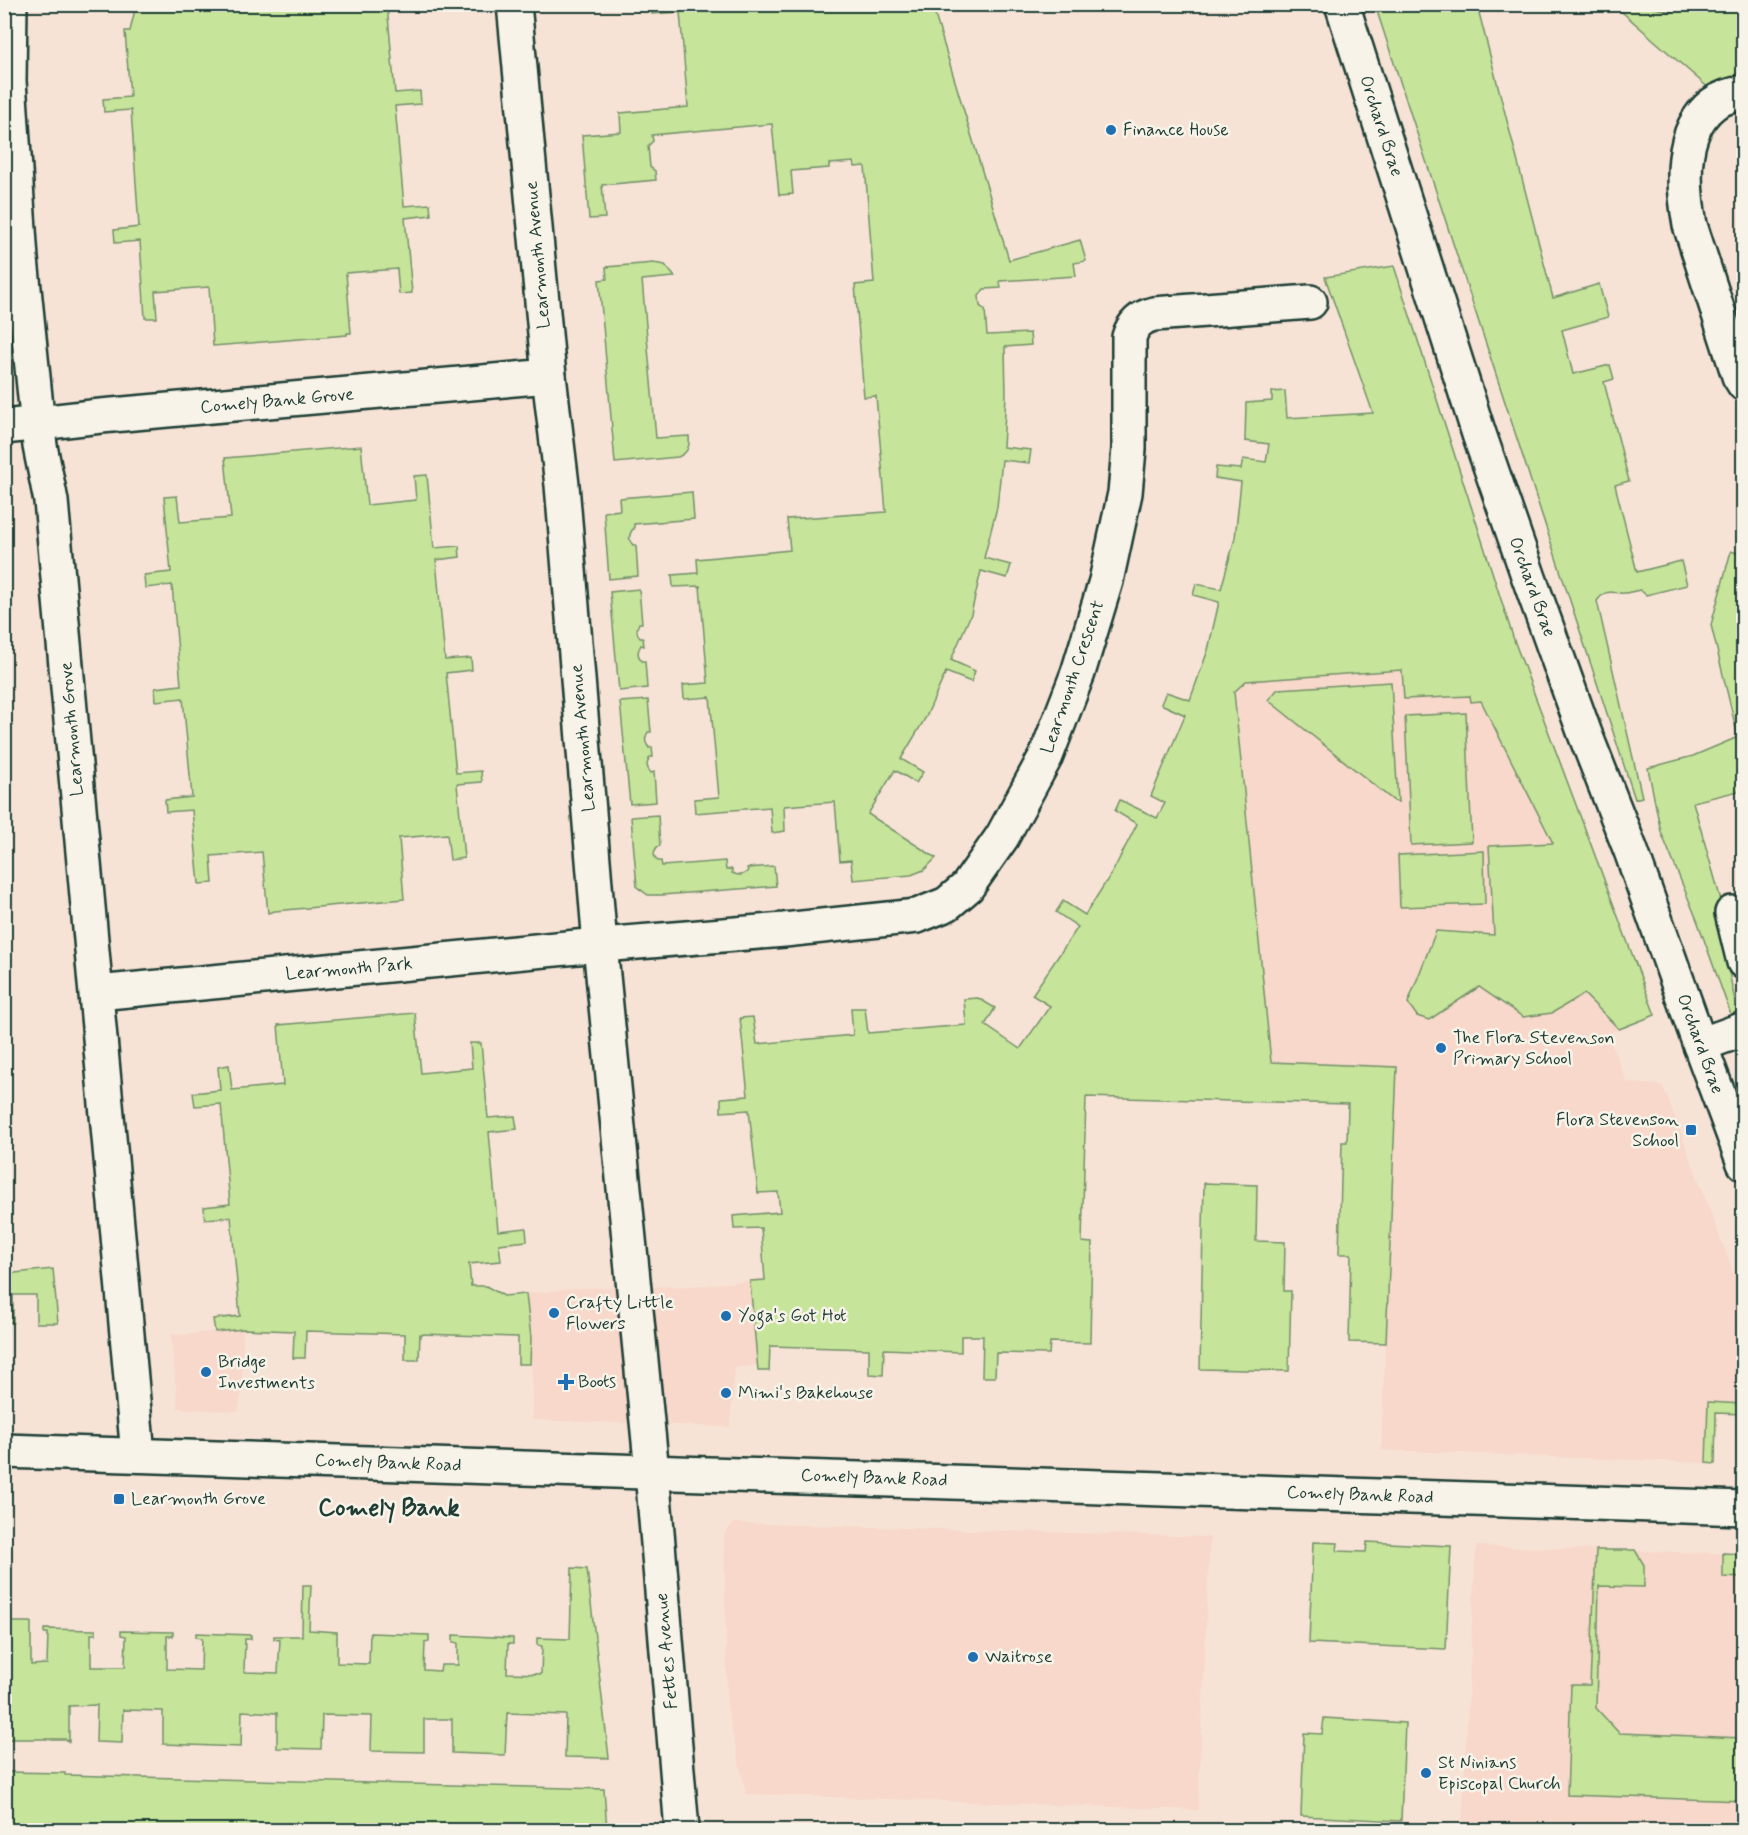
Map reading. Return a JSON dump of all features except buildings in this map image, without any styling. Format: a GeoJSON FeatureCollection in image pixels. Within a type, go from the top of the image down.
{"type":"FeatureCollection","features":[{"type":"Feature","properties":{"kind":"street","name":"Learmonth Grove"},"geometry":{"type":"LineString","coordinates":[[10,4],[9,90],[21,259],[37,423],[51,501],[138,1455]]}},
{"type":"Feature","properties":{"kind":"street","name":"Learmonth Avenue"},"geometry":{"type":"LineString","coordinates":[[514,4],[549,376],[562,485],[600,945],[652,1472]]}},
{"type":"Feature","properties":{"kind":"street","name":"Orchard Brae"},"geometry":{"type":"LineString","coordinates":[[1342,4],[1479,434],[1585,734],[1631,851],[1743,1163]]}},
{"type":"Feature","properties":{"kind":"street"},"geometry":{"type":"LineString","coordinates":[[1743,92],[1719,100],[1698,120],[1690,137],[1685,182],[1690,225],[1743,384]]}},
{"type":"Feature","properties":{"kind":"street","name":"Learmonth Crescent"},"geometry":{"type":"LineString","coordinates":[[600,945],[784,930],[917,916],[933,911],[958,896],[978,873],[1002,837],[1046,756],[1078,673],[1106,581],[1125,493],[1129,449],[1130,337],[1133,327],[1143,318],[1154,314],[1311,302]]}},
{"type":"Feature","properties":{"kind":"street","name":"Comely Bank Grove"},"geometry":{"type":"LineString","coordinates":[[4,428],[101,416],[549,376]]}},
{"type":"Feature","properties":{"kind":"street"},"geometry":{"type":"LineString","coordinates":[[1732,913],[1743,962]]}},
{"type":"Feature","properties":{"kind":"street","name":"Learmonth Park"},"geometry":{"type":"LineString","coordinates":[[97,993],[600,945]]}},
{"type":"Feature","properties":{"kind":"street"},"geometry":{"type":"LineString","coordinates":[[1700,1045],[1743,1029]]}},
{"type":"Feature","properties":{"kind":"street","name":"Comely Bank Road"},"geometry":{"type":"LineString","coordinates":[[4,1450],[1743,1508]]}},
{"type":"Feature","properties":{"kind":"street","name":"Fettes Avenue"},"geometry":{"type":"LineString","coordinates":[[652,1472],[682,1830]]}},
{"type":"Feature","properties":{"kind":"shaded area","name":"The Flora Stevenson Primary School"},"geometry":{"type":"Polygon","coordinates":[[[1514,640],[1655,1015],[1607,1034],[1627,1082],[1663,1086],[1743,1298],[1743,1404],[1708,1403],[1706,1463],[1381,1450],[1397,1067],[1271,1062],[1232,660],[1514,640]]]}},
{"type":"Feature","properties":{"kind":"shaded area"},"geometry":{"type":"Polygon","coordinates":[[[750,1281],[757,1365],[735,1368],[730,1427],[532,1420],[531,1338],[526,1294],[577,1288],[694,1286],[750,1281]]]}},
{"type":"Feature","properties":{"kind":"shaded area"},"geometry":{"type":"Polygon","coordinates":[[[243,1329],[242,1391],[238,1412],[178,1408],[171,1334],[243,1329]]]}},
{"type":"Feature","properties":{"kind":"shaded area","name":"Waitrose"},"geometry":{"type":"Polygon","coordinates":[[[734,1523],[1210,1537],[1198,1810],[746,1794],[727,1707],[724,1534],[734,1523]]]}},
{"type":"Feature","properties":{"kind":"shaded area"},"geometry":{"type":"Polygon","coordinates":[[[1476,1546],[1743,1554],[1743,1830],[1388,1830],[1389,1820],[1462,1824],[1476,1546]]]}},
{"type":"Feature","properties":{"kind":"green space"},"geometry":{"type":"Polygon","coordinates":[[[136,5],[387,5],[395,93],[420,91],[421,104],[395,106],[404,206],[430,204],[431,215],[405,218],[412,293],[399,294],[397,269],[346,273],[351,333],[347,335],[213,346],[209,287],[155,291],[157,318],[145,318],[140,241],[115,243],[114,230],[139,227],[131,110],[104,112],[103,99],[130,97],[125,31],[130,31],[136,5]]]}},
{"type":"Feature","properties":{"kind":"green space"},"geometry":{"type":"Polygon","coordinates":[[[651,5],[932,5],[1009,260],[1080,240],[1086,261],[1074,263],[1076,276],[1000,281],[1001,288],[984,289],[979,296],[980,306],[985,310],[987,335],[1030,333],[1031,345],[1005,347],[1006,395],[1003,447],[1031,450],[1029,463],[1002,460],[997,507],[984,558],[1011,565],[1007,578],[981,571],[971,614],[951,660],[975,671],[971,682],[946,672],[926,717],[901,759],[923,772],[916,783],[895,770],[868,814],[936,858],[924,870],[911,875],[853,880],[851,860],[840,861],[835,802],[784,806],[785,831],[772,833],[770,807],[695,813],[694,799],[719,797],[710,697],[684,699],[683,685],[708,683],[700,586],[673,587],[672,575],[698,573],[697,559],[790,550],[787,519],[886,512],[876,396],[864,397],[855,285],[874,283],[865,166],[855,167],[854,162],[829,164],[829,168],[791,171],[793,194],[779,195],[772,124],[652,135],[653,141],[648,146],[650,167],[655,171],[656,180],[602,185],[605,218],[589,219],[582,135],[621,132],[620,113],[688,107],[680,12],[652,14],[651,5]]]}},
{"type":"Feature","properties":{"kind":"green space"},"geometry":{"type":"Polygon","coordinates":[[[1375,5],[1477,5],[1553,298],[1599,284],[1608,317],[1562,330],[1573,374],[1610,365],[1614,379],[1604,382],[1629,481],[1615,485],[1637,572],[1681,561],[1687,585],[1646,595],[1640,590],[1625,593],[1607,592],[1597,601],[1642,797],[1635,799],[1375,5]]]}},
{"type":"Feature","properties":{"kind":"green space"},"geometry":{"type":"Polygon","coordinates":[[[1614,5],[1643,5],[1672,12],[1675,5],[1743,5],[1743,82],[1712,91],[1614,5]]]}},
{"type":"Feature","properties":{"kind":"green space"},"geometry":{"type":"Polygon","coordinates":[[[654,263],[665,265],[675,277],[642,280],[656,438],[689,436],[689,446],[678,457],[615,463],[599,280],[607,279],[606,267],[654,263]]]}},
{"type":"Feature","properties":{"kind":"green space"},"geometry":{"type":"Polygon","coordinates":[[[1394,266],[1514,640],[1655,1015],[1619,1029],[1584,994],[1552,1013],[1523,1017],[1479,987],[1429,1020],[1417,1016],[1408,1003],[1436,931],[1494,935],[1489,846],[1553,843],[1481,701],[1471,702],[1470,696],[1404,699],[1402,670],[1246,681],[1234,692],[1271,1062],[1397,1067],[1386,1343],[1349,1342],[1351,1254],[1339,1254],[1342,1142],[1347,1142],[1348,1104],[1086,1097],[1082,1242],[1092,1243],[1090,1343],[1050,1342],[1049,1354],[996,1353],[995,1377],[982,1377],[983,1336],[961,1336],[961,1352],[884,1349],[883,1375],[869,1374],[869,1349],[770,1346],[769,1371],[758,1371],[750,1281],[765,1280],[761,1228],[734,1229],[733,1216],[780,1212],[778,1192],[758,1193],[749,1110],[721,1112],[721,1098],[748,1096],[740,1018],[753,1017],[757,1044],[853,1035],[851,1008],[865,1008],[868,1033],[966,1025],[964,999],[978,998],[995,1008],[985,1025],[1020,1049],[1050,1006],[1032,995],[1078,927],[1056,912],[1063,901],[1085,915],[1113,871],[1137,824],[1115,811],[1120,800],[1157,818],[1165,803],[1151,796],[1185,715],[1161,704],[1166,692],[1190,700],[1208,650],[1219,602],[1193,595],[1196,584],[1221,589],[1235,538],[1241,482],[1215,478],[1216,467],[1241,469],[1243,459],[1266,462],[1269,444],[1245,441],[1246,403],[1272,401],[1272,392],[1285,391],[1287,418],[1373,413],[1325,277],[1394,266]]]}},
{"type":"Feature","properties":{"kind":"green space"},"geometry":{"type":"Polygon","coordinates":[[[361,446],[367,505],[416,500],[414,476],[427,475],[434,548],[459,546],[460,557],[436,560],[445,660],[471,658],[472,670],[446,673],[456,773],[481,771],[482,782],[457,784],[464,858],[450,860],[447,834],[399,838],[404,899],[268,913],[262,852],[211,856],[213,883],[199,884],[192,810],[166,812],[165,800],[192,797],[183,698],[156,701],[155,688],[181,685],[172,585],[145,588],[144,575],[171,572],[164,497],[177,496],[180,522],[231,518],[225,458],[361,446]]]}},
{"type":"Feature","properties":{"kind":"green space"},"geometry":{"type":"Polygon","coordinates":[[[692,492],[694,519],[634,524],[630,541],[636,545],[638,576],[609,579],[604,512],[620,510],[619,498],[692,492]]]}},
{"type":"Feature","properties":{"kind":"green space"},"geometry":{"type":"Polygon","coordinates":[[[1731,551],[1743,555],[1743,790],[1693,802],[1723,907],[1717,916],[1737,1010],[1731,1015],[1697,920],[1661,832],[1648,768],[1693,756],[1738,737],[1711,625],[1731,551]]]}},
{"type":"Feature","properties":{"kind":"green space"},"geometry":{"type":"Polygon","coordinates":[[[639,589],[642,623],[639,623],[637,631],[640,638],[643,638],[644,646],[641,645],[638,653],[642,661],[645,661],[647,688],[619,691],[610,592],[639,589]]]}},
{"type":"Feature","properties":{"kind":"green space"},"geometry":{"type":"Polygon","coordinates":[[[1391,682],[1398,802],[1268,700],[1278,689],[1391,682]]]}},
{"type":"Feature","properties":{"kind":"green space"},"geometry":{"type":"Polygon","coordinates":[[[648,700],[651,732],[648,732],[646,740],[649,748],[652,747],[653,757],[650,757],[647,765],[651,773],[654,772],[656,802],[630,804],[620,702],[648,700]]]}},
{"type":"Feature","properties":{"kind":"green space"},"geometry":{"type":"Polygon","coordinates":[[[1466,713],[1472,842],[1411,845],[1405,716],[1466,713]]]}},
{"type":"Feature","properties":{"kind":"green space"},"geometry":{"type":"Polygon","coordinates":[[[658,815],[660,846],[654,854],[658,861],[661,861],[662,866],[725,861],[726,870],[732,869],[732,873],[742,875],[748,871],[747,868],[774,866],[776,886],[648,895],[637,887],[631,817],[658,815]]]}},
{"type":"Feature","properties":{"kind":"green space"},"geometry":{"type":"Polygon","coordinates":[[[1484,851],[1485,904],[1400,907],[1398,855],[1484,851]]]}},
{"type":"Feature","properties":{"kind":"green space"},"geometry":{"type":"Polygon","coordinates":[[[415,1013],[421,1073],[472,1068],[470,1043],[481,1043],[488,1118],[515,1116],[517,1129],[489,1132],[498,1231],[526,1228],[527,1241],[499,1244],[501,1261],[469,1264],[471,1286],[486,1286],[504,1296],[526,1294],[531,1338],[530,1364],[518,1364],[518,1337],[420,1334],[419,1360],[405,1360],[405,1334],[306,1331],[305,1358],[293,1358],[294,1331],[243,1329],[215,1332],[213,1319],[240,1316],[231,1217],[205,1219],[204,1207],[230,1204],[221,1104],[195,1106],[193,1093],[220,1090],[218,1067],[229,1065],[232,1090],[283,1085],[278,1025],[415,1013]]]}},
{"type":"Feature","properties":{"kind":"green space"},"geometry":{"type":"Polygon","coordinates":[[[1204,1183],[1257,1185],[1256,1241],[1285,1242],[1284,1291],[1291,1291],[1289,1371],[1200,1369],[1204,1183]]]}},
{"type":"Feature","properties":{"kind":"green space"},"geometry":{"type":"Polygon","coordinates":[[[53,1269],[58,1323],[36,1323],[36,1295],[13,1295],[13,1322],[8,1322],[7,1343],[5,1343],[5,1274],[53,1269]]]}},
{"type":"Feature","properties":{"kind":"green space"},"geometry":{"type":"Polygon","coordinates":[[[1708,1402],[1743,1404],[1743,1414],[1716,1413],[1715,1464],[1706,1463],[1708,1402]]]}},
{"type":"Feature","properties":{"kind":"green space"},"geometry":{"type":"Polygon","coordinates":[[[1313,1542],[1338,1543],[1337,1551],[1366,1552],[1367,1542],[1451,1546],[1446,1649],[1309,1643],[1313,1542]]]}},
{"type":"Feature","properties":{"kind":"green space"},"geometry":{"type":"Polygon","coordinates":[[[1596,1550],[1635,1550],[1644,1565],[1644,1587],[1599,1586],[1596,1708],[1619,1733],[1743,1738],[1743,1801],[1567,1795],[1571,1685],[1590,1685],[1596,1550]]]}},
{"type":"Feature","properties":{"kind":"green space"},"geometry":{"type":"Polygon","coordinates":[[[1723,1553],[1743,1554],[1743,1578],[1723,1577],[1723,1553]]]}},
{"type":"Feature","properties":{"kind":"green space"},"geometry":{"type":"Polygon","coordinates":[[[572,1568],[587,1569],[609,1758],[565,1757],[566,1715],[507,1713],[505,1755],[452,1753],[452,1719],[424,1719],[424,1752],[371,1751],[372,1716],[322,1715],[321,1749],[277,1748],[277,1713],[242,1711],[241,1747],[163,1744],[163,1711],[123,1710],[122,1743],[96,1742],[97,1705],[69,1706],[69,1742],[65,1739],[5,1739],[5,1622],[31,1622],[31,1665],[47,1664],[48,1633],[44,1633],[44,1629],[96,1630],[96,1634],[91,1634],[91,1667],[125,1667],[126,1636],[121,1635],[121,1631],[173,1632],[173,1636],[167,1636],[167,1669],[201,1670],[202,1638],[196,1637],[196,1633],[251,1635],[251,1639],[245,1639],[244,1672],[278,1673],[280,1640],[274,1639],[274,1636],[302,1636],[303,1585],[311,1585],[309,1630],[337,1632],[337,1663],[369,1664],[370,1633],[429,1635],[429,1641],[425,1642],[424,1670],[440,1671],[441,1665],[458,1665],[458,1643],[453,1642],[453,1635],[513,1638],[513,1644],[508,1644],[507,1673],[541,1674],[542,1646],[537,1645],[537,1638],[570,1639],[572,1568]]]}},
{"type":"Feature","properties":{"kind":"green space"},"geometry":{"type":"Polygon","coordinates":[[[1324,1718],[1405,1723],[1401,1821],[1301,1816],[1304,1733],[1322,1734],[1324,1718]]]}},
{"type":"Feature","properties":{"kind":"green space"},"geometry":{"type":"Polygon","coordinates":[[[5,1772],[604,1789],[607,1830],[5,1830],[5,1772]]]}},
{"type":"Feature","properties":{"kind":"place","name":"Finance House"},"geometry":{"type":"Point","coordinates":[1111,130]}},
{"type":"Feature","properties":{"kind":"place","name":"The Flora Stevenson Primary School"},"geometry":{"type":"Point","coordinates":[1441,1048]}},
{"type":"Feature","properties":{"kind":"place","name":"Flora Stevenson School"},"geometry":{"type":"Point","coordinates":[1691,1130]}},
{"type":"Feature","properties":{"kind":"place","name":"Crafty Little Flowers"},"geometry":{"type":"Point","coordinates":[554,1313]}},
{"type":"Feature","properties":{"kind":"place","name":"Yoga's Got Hot"},"geometry":{"type":"Point","coordinates":[726,1316]}},
{"type":"Feature","properties":{"kind":"place","name":"Bridge Investments"},"geometry":{"type":"Point","coordinates":[206,1372]}},
{"type":"Feature","properties":{"kind":"place","name":"Boots"},"geometry":{"type":"Point","coordinates":[566,1382]}},
{"type":"Feature","properties":{"kind":"place","name":"Mimi's Bakehouse"},"geometry":{"type":"Point","coordinates":[726,1393]}},
{"type":"Feature","properties":{"kind":"place","name":"Learmonth Grove"},"geometry":{"type":"Point","coordinates":[119,1499]}},
{"type":"Feature","properties":{"kind":"place","name":"Waitrose"},"geometry":{"type":"Point","coordinates":[973,1657]}},
{"type":"Feature","properties":{"kind":"place","name":"St Ninians Episcopal Church"},"geometry":{"type":"Point","coordinates":[1426,1773]}},
{"type":"Feature","properties":{"kind":"district","name":"Comely Bank"},"geometry":{"type":"Point","coordinates":[389,1508]}}]}
